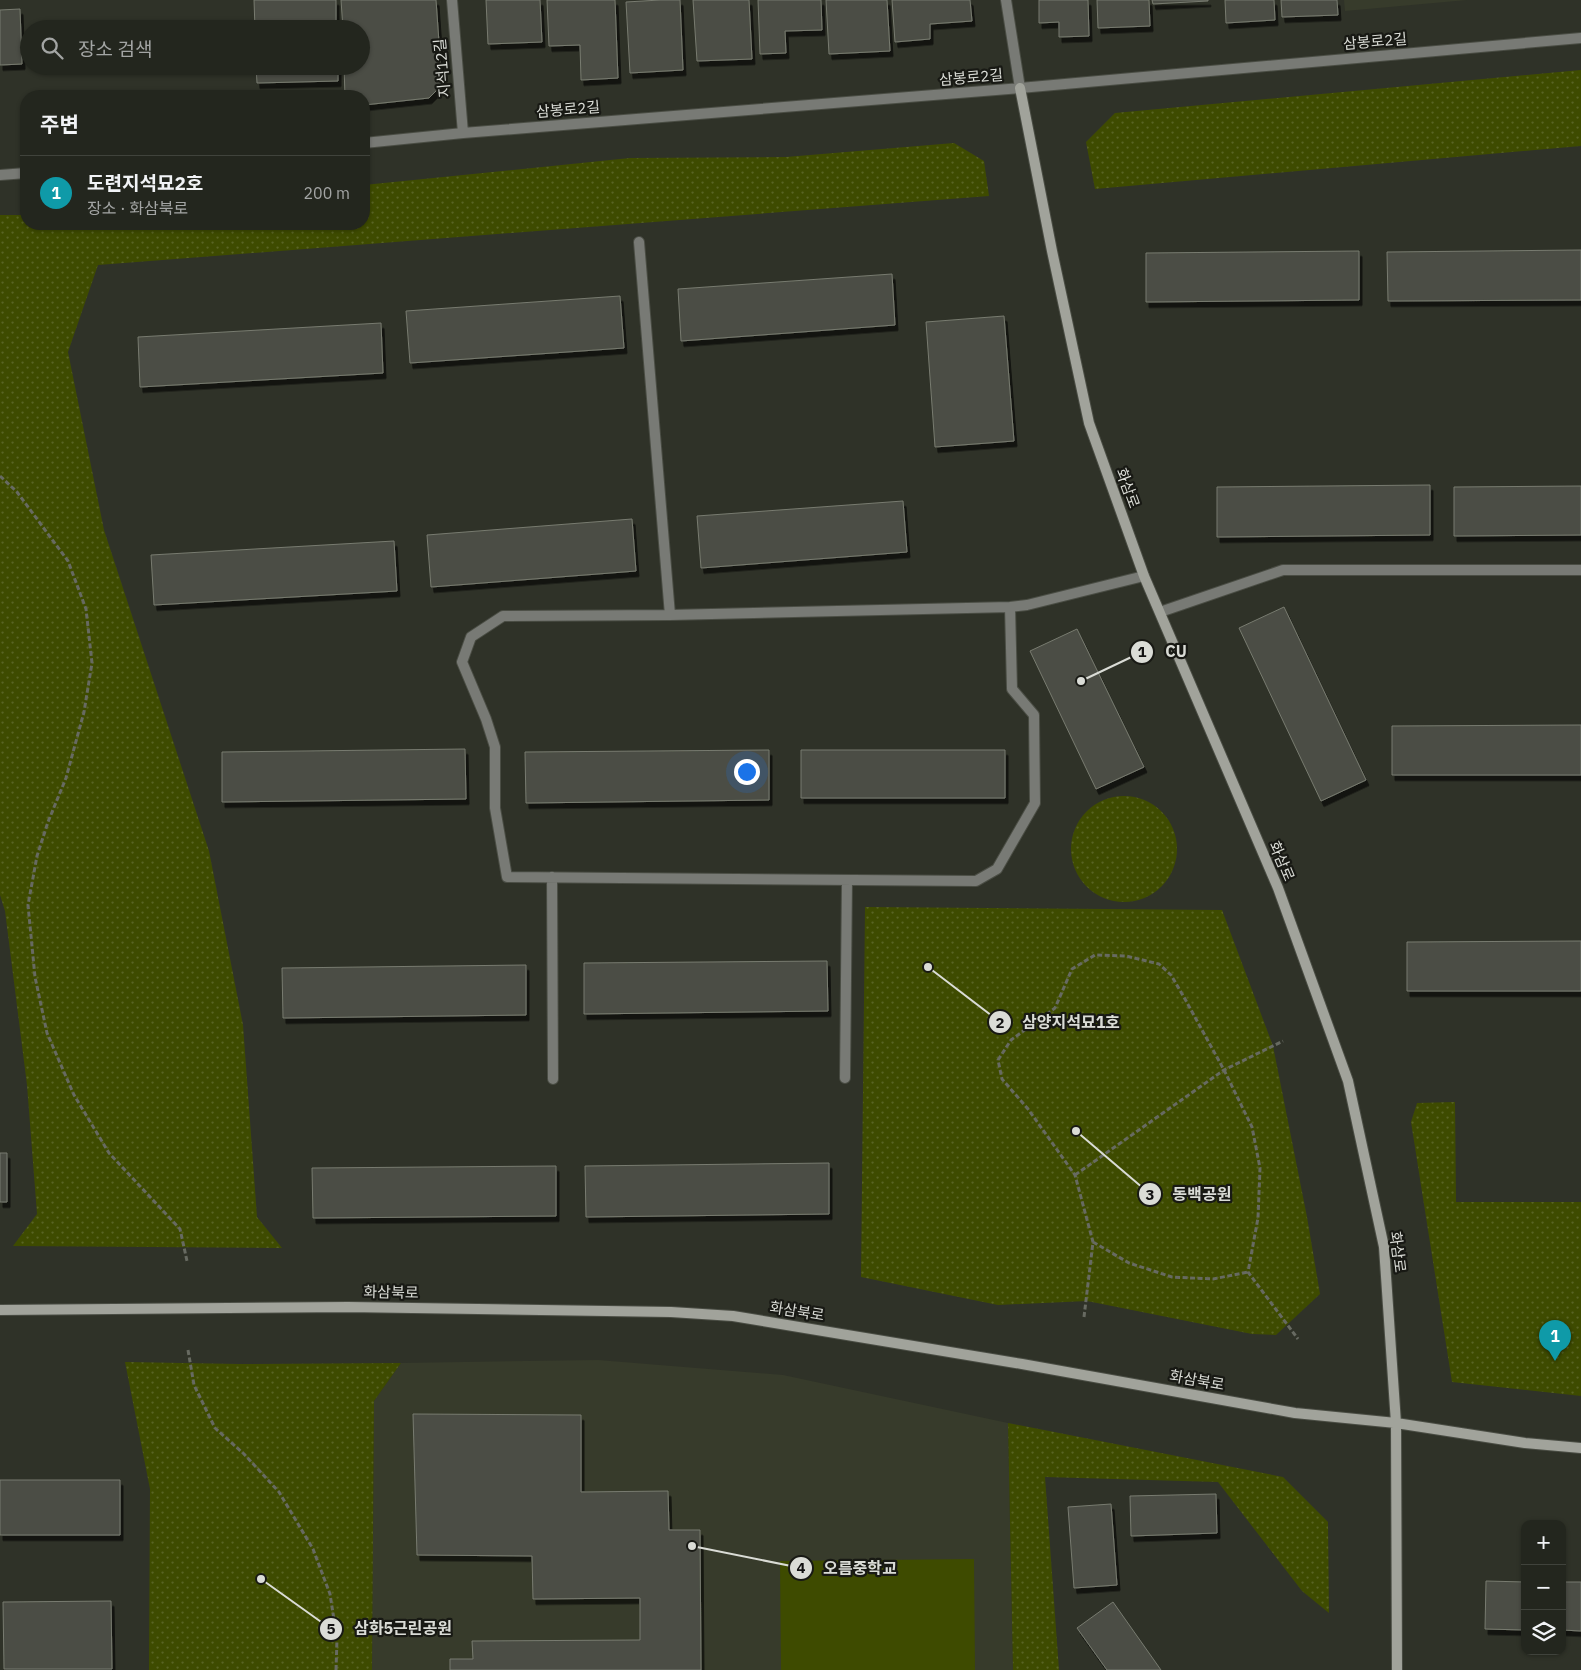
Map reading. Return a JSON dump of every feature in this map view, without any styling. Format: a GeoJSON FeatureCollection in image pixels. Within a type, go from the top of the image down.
{"type":"FeatureCollection","features":[{"type":"Feature","properties":{"kind":"street","name":"지석12길"},"geometry":{"type":"LineString","coordinates":[[452,0],[463,133]]}},
{"type":"Feature","properties":{"kind":"street"},"geometry":{"type":"LineString","coordinates":[[1006,0],[1020,88]]}},
{"type":"Feature","properties":{"kind":"street","name":"삼봉로2길"},"geometry":{"type":"LineString","coordinates":[[370,142],[463,133],[1020,88],[1581,38]]}},
{"type":"Feature","properties":{"kind":"street","name":"화삼로"},"geometry":{"type":"LineString","coordinates":[[1020,88],[1088,423],[1144,576],[1278,888],[1348,1081],[1384,1247],[1396,1423],[1397,1670]]}},
{"type":"Feature","properties":{"kind":"street"},"geometry":{"type":"LineString","coordinates":[[0,175],[20,173]]}},
{"type":"Feature","properties":{"kind":"street"},"geometry":{"type":"LineString","coordinates":[[639,242],[670,615]]}},
{"type":"Feature","properties":{"kind":"street"},"geometry":{"type":"LineString","coordinates":[[1160,612],[1284,570],[1581,570]]}},
{"type":"Feature","properties":{"kind":"street"},"geometry":{"type":"LineString","coordinates":[[1010,607],[1012,689],[1034,715],[1035,803],[997,869],[976,881],[507,877],[495,808],[495,747],[486,719],[462,662],[472,637],[503,616],[670,615],[1010,607],[1027,605],[1144,576]]}},
{"type":"Feature","properties":{"kind":"street"},"geometry":{"type":"LineString","coordinates":[[552,876],[553,1079]]}},
{"type":"Feature","properties":{"kind":"street"},"geometry":{"type":"LineString","coordinates":[[845,1078],[847,880]]}},
{"type":"Feature","properties":{"kind":"street","name":"화삼북로"},"geometry":{"type":"LineString","coordinates":[[0,1310],[348,1307],[662,1311],[733,1316],[1022,1364],[1295,1413],[1396,1423],[1525,1443],[1581,1448]]}},
{"type":"Feature","properties":{"kind":"path"},"geometry":{"type":"LineString","coordinates":[[0,476],[17,492],[68,561],[86,609],[92,663],[84,712],[66,778],[48,822],[37,856],[28,905],[35,977],[47,1033],[74,1095],[109,1153],[180,1229],[187,1261]]}},
{"type":"Feature","properties":{"kind":"path"},"geometry":{"type":"LineString","coordinates":[[1084,1317],[1093,1242],[1075,1175],[1028,1109],[1002,1079],[998,1060],[1011,1040],[1055,1008],[1072,969],[1095,955],[1126,956],[1159,964],[1171,975],[1224,1070],[1252,1127],[1260,1168],[1258,1218],[1248,1272],[1298,1339]]}},
{"type":"Feature","properties":{"kind":"path"},"geometry":{"type":"LineString","coordinates":[[1075,1175],[1224,1070],[1282,1041]]}},
{"type":"Feature","properties":{"kind":"path"},"geometry":{"type":"LineString","coordinates":[[1093,1242],[1129,1263],[1172,1277],[1213,1279],[1248,1272]]}},
{"type":"Feature","properties":{"kind":"path"},"geometry":{"type":"LineString","coordinates":[[188,1350],[194,1385],[215,1428],[244,1454],[279,1492],[313,1549],[330,1594],[337,1639],[336,1670]]}},
{"type":"Feature","properties":{"kind":"shaded area"},"geometry":{"type":"Polygon","coordinates":[[[1344,0],[1467,0],[1345,11],[1344,0]]]}},
{"type":"Feature","properties":{"kind":"shaded area"},"geometry":{"type":"Polygon","coordinates":[[[598,1360],[783,1375],[1008,1423],[1013,1670],[372,1670],[374,1401],[401,1363],[598,1360]]]}},
{"type":"Feature","properties":{"kind":"green space"},"geometry":{"type":"Polygon","coordinates":[[[1581,70],[1581,146],[1095,189],[1086,142],[1115,113],[1581,70]]]}},
{"type":"Feature","properties":{"kind":"green space"},"geometry":{"type":"Polygon","coordinates":[[[954,143],[984,161],[989,196],[98,265],[68,352],[104,530],[209,851],[243,1025],[257,1217],[282,1248],[13,1246],[37,1214],[27,1085],[5,911],[0,895],[0,215],[20,215],[20,230],[370,230],[370,184],[630,158],[786,157],[954,143]]]}},
{"type":"Feature","properties":{"kind":"green space"},"geometry":{"type":"Polygon","coordinates":[[[1124,796],[1144,800],[1162,811],[1173,829],[1177,849],[1173,869],[1162,887],[1144,898],[1124,902],[1104,898],[1086,887],[1075,869],[1071,849],[1075,829],[1086,811],[1104,800],[1124,796]]]}},
{"type":"Feature","properties":{"kind":"green space"},"geometry":{"type":"Polygon","coordinates":[[[865,907],[1222,910],[1273,1046],[1307,1217],[1320,1294],[1276,1335],[1252,1334],[1087,1301],[998,1305],[861,1277],[865,907]]]}},
{"type":"Feature","properties":{"kind":"green space"},"geometry":{"type":"Polygon","coordinates":[[[1455,1102],[1456,1202],[1581,1202],[1581,1396],[1452,1382],[1411,1122],[1417,1103],[1455,1102]]]}},
{"type":"Feature","properties":{"kind":"green space"},"geometry":{"type":"Polygon","coordinates":[[[125,1362],[239,1364],[401,1363],[374,1401],[372,1670],[149,1670],[150,1489],[125,1362]]]}},
{"type":"Feature","properties":{"kind":"green space"},"geometry":{"type":"Polygon","coordinates":[[[1008,1423],[1283,1477],[1328,1522],[1329,1613],[1302,1591],[1218,1482],[1045,1477],[1059,1670],[1013,1670],[1008,1423]]]}},
{"type":"Feature","properties":{"kind":"green space"},"geometry":{"type":"Polygon","coordinates":[[[974,1559],[975,1670],[781,1670],[780,1561],[974,1559]]]}},
{"type":"Feature","properties":{"kind":"building"},"geometry":{"type":"Polygon","coordinates":[[[254,0],[336,0],[336,20],[255,20],[254,0]]]}},
{"type":"Feature","properties":{"kind":"building"},"geometry":{"type":"Polygon","coordinates":[[[341,0],[436,0],[442,85],[429,98],[370,104],[370,90],[345,90],[344,75],[370,75],[370,20],[342,20],[341,0]]]}},
{"type":"Feature","properties":{"kind":"building"},"geometry":{"type":"Polygon","coordinates":[[[486,0],[540,0],[542,42],[488,44],[486,0]]]}},
{"type":"Feature","properties":{"kind":"building"},"geometry":{"type":"Polygon","coordinates":[[[547,0],[615,0],[618,78],[581,80],[580,45],[549,46],[547,0]]]}},
{"type":"Feature","properties":{"kind":"building"},"geometry":{"type":"Polygon","coordinates":[[[680,0],[683,70],[630,73],[626,2],[680,0]]]}},
{"type":"Feature","properties":{"kind":"building"},"geometry":{"type":"Polygon","coordinates":[[[693,0],[749,0],[752,59],[697,61],[693,0]]]}},
{"type":"Feature","properties":{"kind":"building"},"geometry":{"type":"Polygon","coordinates":[[[758,0],[821,0],[822,30],[785,31],[786,53],[760,54],[758,0]]]}},
{"type":"Feature","properties":{"kind":"building"},"geometry":{"type":"Polygon","coordinates":[[[826,0],[887,0],[890,51],[829,54],[826,0]]]}},
{"type":"Feature","properties":{"kind":"building"},"geometry":{"type":"Polygon","coordinates":[[[892,0],[970,0],[972,21],[930,24],[930,39],[895,42],[892,0]]]}},
{"type":"Feature","properties":{"kind":"building"},"geometry":{"type":"Polygon","coordinates":[[[1039,0],[1088,0],[1089,36],[1059,37],[1059,22],[1039,23],[1039,0]]]}},
{"type":"Feature","properties":{"kind":"building"},"geometry":{"type":"Polygon","coordinates":[[[1097,0],[1149,0],[1150,26],[1098,28],[1097,0]]]}},
{"type":"Feature","properties":{"kind":"building"},"geometry":{"type":"Polygon","coordinates":[[[1152,0],[1208,0],[1208,1],[1153,4],[1152,0]]]}},
{"type":"Feature","properties":{"kind":"building"},"geometry":{"type":"Polygon","coordinates":[[[1225,0],[1274,0],[1275,20],[1226,23],[1225,0]]]}},
{"type":"Feature","properties":{"kind":"building"},"geometry":{"type":"Polygon","coordinates":[[[1281,0],[1337,0],[1338,15],[1282,17],[1281,0]]]}},
{"type":"Feature","properties":{"kind":"building"},"geometry":{"type":"Polygon","coordinates":[[[20,9],[20,64],[0,65],[0,10],[20,9]]]}},
{"type":"Feature","properties":{"kind":"building"},"geometry":{"type":"Polygon","coordinates":[[[257,75],[338,75],[338,81],[257,83],[257,75]]]}},
{"type":"Feature","properties":{"kind":"building"},"geometry":{"type":"Polygon","coordinates":[[[1581,250],[1581,300],[1388,301],[1387,252],[1581,250]]]}},
{"type":"Feature","properties":{"kind":"building"},"geometry":{"type":"Polygon","coordinates":[[[1359,251],[1359,300],[1146,302],[1146,253],[1359,251]]]}},
{"type":"Feature","properties":{"kind":"building"},"geometry":{"type":"Polygon","coordinates":[[[892,274],[895,325],[681,341],[678,289],[892,274]]]}},
{"type":"Feature","properties":{"kind":"building"},"geometry":{"type":"Polygon","coordinates":[[[620,296],[624,348],[410,363],[406,311],[620,296]]]}},
{"type":"Feature","properties":{"kind":"building"},"geometry":{"type":"Polygon","coordinates":[[[1004,316],[1014,441],[935,447],[926,322],[1004,316]]]}},
{"type":"Feature","properties":{"kind":"building"},"geometry":{"type":"Polygon","coordinates":[[[381,323],[383,373],[140,387],[138,337],[381,323]]]}},
{"type":"Feature","properties":{"kind":"building"},"geometry":{"type":"Polygon","coordinates":[[[1430,485],[1430,535],[1217,537],[1217,487],[1430,485]]]}},
{"type":"Feature","properties":{"kind":"building"},"geometry":{"type":"Polygon","coordinates":[[[1581,486],[1581,535],[1454,536],[1454,487],[1581,486]]]}},
{"type":"Feature","properties":{"kind":"building"},"geometry":{"type":"Polygon","coordinates":[[[903,501],[907,552],[701,568],[697,516],[903,501]]]}},
{"type":"Feature","properties":{"kind":"building"},"geometry":{"type":"Polygon","coordinates":[[[632,519],[636,571],[431,587],[427,535],[632,519]]]}},
{"type":"Feature","properties":{"kind":"building"},"geometry":{"type":"Polygon","coordinates":[[[394,541],[397,591],[154,605],[151,555],[394,541]]]}},
{"type":"Feature","properties":{"kind":"building"},"geometry":{"type":"Polygon","coordinates":[[[1284,607],[1366,780],[1321,801],[1239,628],[1284,607]]]}},
{"type":"Feature","properties":{"kind":"building"},"geometry":{"type":"Polygon","coordinates":[[[1077,629],[1144,767],[1096,789],[1030,651],[1077,629]]]}},
{"type":"Feature","properties":{"kind":"building"},"geometry":{"type":"Polygon","coordinates":[[[1581,725],[1581,775],[1392,775],[1392,726],[1581,725]]]}},
{"type":"Feature","properties":{"kind":"building"},"geometry":{"type":"Polygon","coordinates":[[[465,749],[466,799],[222,802],[222,752],[465,749]]]}},
{"type":"Feature","properties":{"kind":"building"},"geometry":{"type":"Polygon","coordinates":[[[769,750],[769,800],[526,803],[525,752],[769,750]]]}},
{"type":"Feature","properties":{"kind":"building"},"geometry":{"type":"Polygon","coordinates":[[[801,750],[1005,750],[1005,798],[801,798],[801,750]]]}},
{"type":"Feature","properties":{"kind":"building"},"geometry":{"type":"Polygon","coordinates":[[[1581,941],[1581,991],[1407,991],[1407,942],[1581,941]]]}},
{"type":"Feature","properties":{"kind":"building"},"geometry":{"type":"Polygon","coordinates":[[[827,961],[828,1011],[584,1014],[584,963],[827,961]]]}},
{"type":"Feature","properties":{"kind":"building"},"geometry":{"type":"Polygon","coordinates":[[[526,965],[526,1015],[283,1018],[282,968],[526,965]]]}},
{"type":"Feature","properties":{"kind":"building"},"geometry":{"type":"Polygon","coordinates":[[[0,1153],[7,1153],[7,1202],[0,1202],[0,1153]]]}},
{"type":"Feature","properties":{"kind":"building"},"geometry":{"type":"Polygon","coordinates":[[[829,1163],[829,1214],[586,1217],[585,1166],[829,1163]]]}},
{"type":"Feature","properties":{"kind":"building"},"geometry":{"type":"Polygon","coordinates":[[[556,1166],[556,1216],[313,1218],[312,1168],[556,1166]]]}},
{"type":"Feature","properties":{"kind":"building"},"geometry":{"type":"Polygon","coordinates":[[[413,1414],[581,1415],[581,1492],[668,1491],[669,1530],[700,1530],[701,1670],[450,1670],[450,1659],[473,1659],[472,1641],[640,1640],[640,1598],[533,1599],[532,1556],[417,1555],[413,1414]]]}},
{"type":"Feature","properties":{"kind":"building"},"geometry":{"type":"Polygon","coordinates":[[[0,1480],[120,1480],[120,1535],[0,1535],[0,1480]]]}},
{"type":"Feature","properties":{"kind":"building"},"geometry":{"type":"Polygon","coordinates":[[[1216,1494],[1217,1533],[1131,1536],[1130,1496],[1216,1494]]]}},
{"type":"Feature","properties":{"kind":"building"},"geometry":{"type":"Polygon","coordinates":[[[1111,1504],[1117,1585],[1074,1588],[1068,1507],[1111,1504]]]}},
{"type":"Feature","properties":{"kind":"building"},"geometry":{"type":"Polygon","coordinates":[[[1486,1581],[1521,1582],[1521,1630],[1485,1629],[1486,1581]]]}},
{"type":"Feature","properties":{"kind":"building"},"geometry":{"type":"Polygon","coordinates":[[[1566,1582],[1581,1582],[1581,1631],[1566,1630],[1566,1582]]]}},
{"type":"Feature","properties":{"kind":"building"},"geometry":{"type":"Polygon","coordinates":[[[111,1601],[112,1669],[4,1669],[3,1602],[111,1601]]]}},
{"type":"Feature","properties":{"kind":"building"},"geometry":{"type":"Polygon","coordinates":[[[1113,1602],[1161,1670],[1107,1670],[1077,1628],[1113,1602]]]}},
{"type":"Feature","properties":{"kind":"place","name":"CU"},"geometry":{"type":"Point","coordinates":[1081,681]}},
{"type":"Feature","properties":{"kind":"place","name":"삼양지석묘1호"},"geometry":{"type":"Point","coordinates":[928,967]}},
{"type":"Feature","properties":{"kind":"place","name":"동백공원"},"geometry":{"type":"Point","coordinates":[1076,1131]}},
{"type":"Feature","properties":{"kind":"place","name":"도련지석묘2호"},"geometry":{"type":"Point","coordinates":[1555,1361]}},
{"type":"Feature","properties":{"kind":"place","name":"오름중학교"},"geometry":{"type":"Point","coordinates":[692,1546]}},
{"type":"Feature","properties":{"kind":"place","name":"삼화5근린공원"},"geometry":{"type":"Point","coordinates":[261,1579]}}]}
